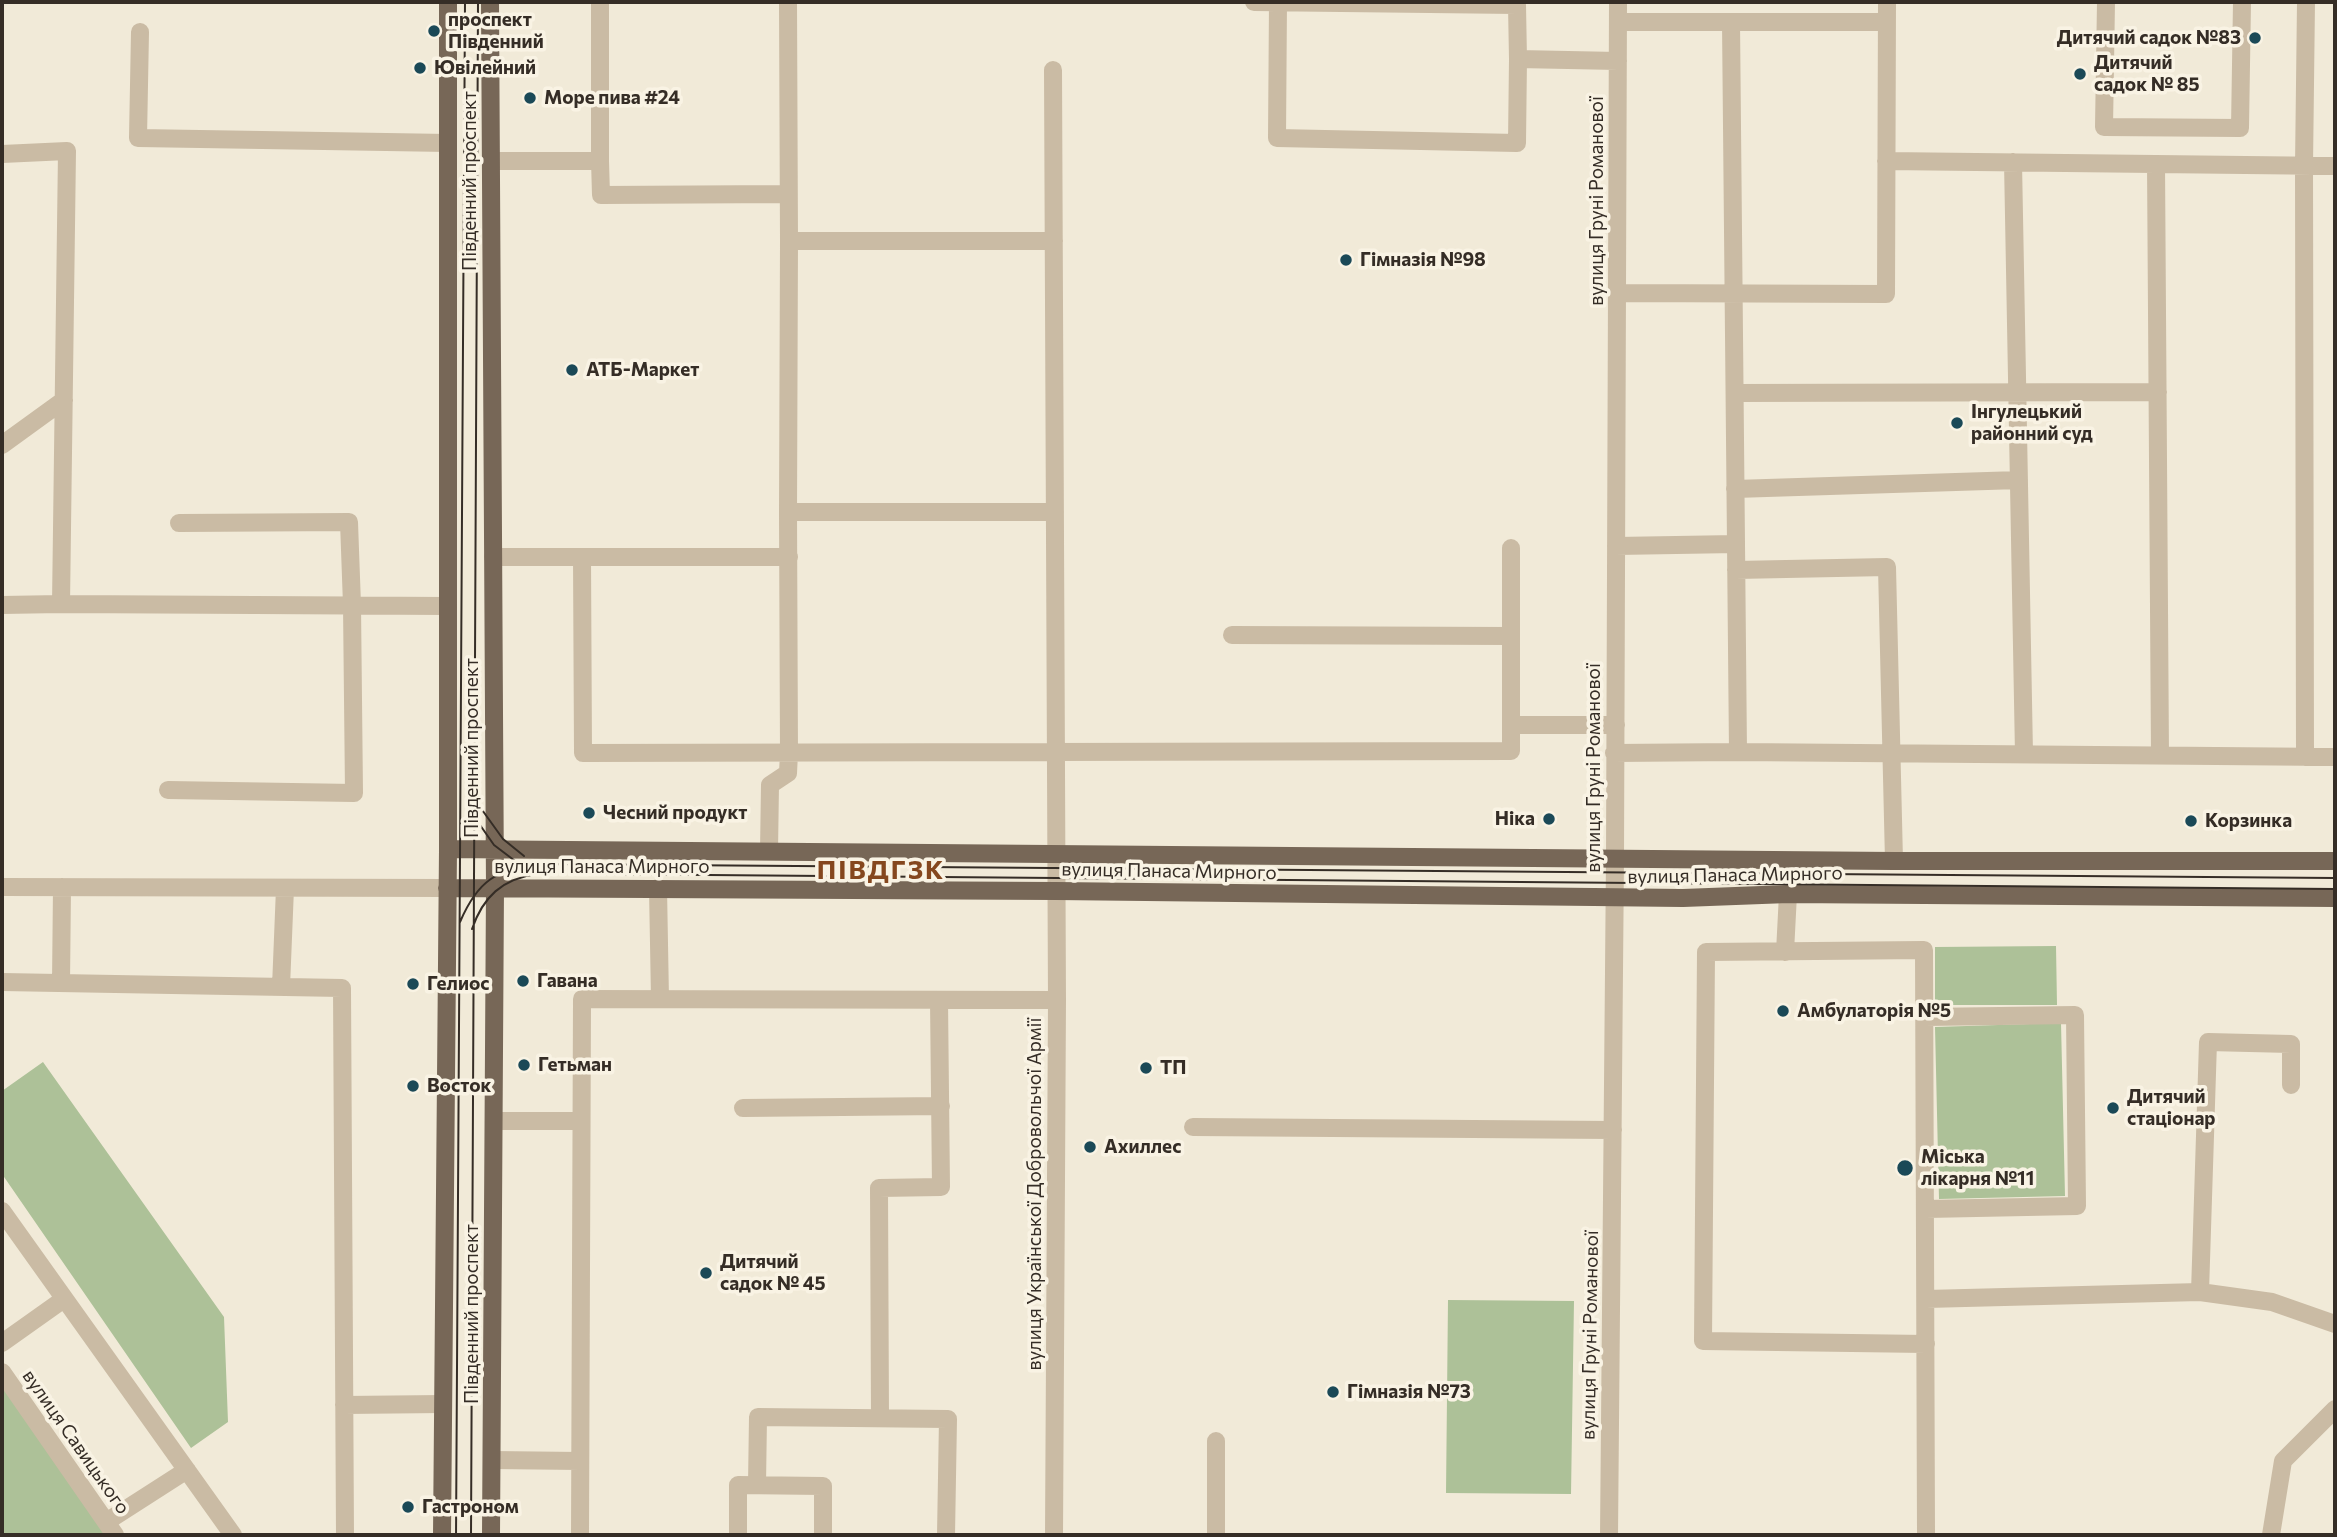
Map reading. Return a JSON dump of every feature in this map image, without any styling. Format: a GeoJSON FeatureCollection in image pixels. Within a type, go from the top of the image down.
{"type":"FeatureCollection","features":[{"type":"Feature","properties":{"kind":"main road","name":"Південний проспект"},"geometry":{"type":"LineString","coordinates":[[442,1535],[448,849],[448,2]]}},
{"type":"Feature","properties":{"kind":"main road","name":"Південний проспект"},"geometry":{"type":"LineString","coordinates":[[490,2],[495,888],[491,1535]]}},
{"type":"Feature","properties":{"kind":"main road","name":"вулиця Панаса Мирного"},"geometry":{"type":"LineString","coordinates":[[448,849],[1894,861],[2335,861]]}},
{"type":"Feature","properties":{"kind":"main road","name":"вулиця Панаса Мирного"},"geometry":{"type":"LineString","coordinates":[[447,888],[1683,898],[1788,894],[2335,898]]}},
{"type":"Feature","properties":{"kind":"street"},"geometry":{"type":"LineString","coordinates":[[600,2],[601,195],[788,194]]}},
{"type":"Feature","properties":{"kind":"street"},"geometry":{"type":"LineString","coordinates":[[769,851],[770,785],[788,773],[789,753],[788,2]]}},
{"type":"Feature","properties":{"kind":"street"},"geometry":{"type":"LineString","coordinates":[[1254,2],[1278,2],[1517,5],[1517,143],[1277,138],[1278,2]]}},
{"type":"Feature","properties":{"kind":"street","name":"вулиця Груні Романової"},"geometry":{"type":"LineString","coordinates":[[1609,1535],[1615,897],[1618,2]]}},
{"type":"Feature","properties":{"kind":"street"},"geometry":{"type":"LineString","coordinates":[[1618,293],[1886,294],[1887,2]]}},
{"type":"Feature","properties":{"kind":"street"},"geometry":{"type":"LineString","coordinates":[[2106,2],[2104,127],[2240,128],[2242,2]]}},
{"type":"Feature","properties":{"kind":"street"},"geometry":{"type":"LineString","coordinates":[[2305,757],[2306,2]]}},
{"type":"Feature","properties":{"kind":"street"},"geometry":{"type":"LineString","coordinates":[[1618,22],[1887,22]]}},
{"type":"Feature","properties":{"kind":"street"},"geometry":{"type":"LineString","coordinates":[[1731,22],[1738,752]]}},
{"type":"Feature","properties":{"kind":"street"},"geometry":{"type":"LineString","coordinates":[[140,32],[138,138],[448,143]]}},
{"type":"Feature","properties":{"kind":"street"},"geometry":{"type":"LineString","coordinates":[[1518,59],[1618,61]]}},
{"type":"Feature","properties":{"kind":"street","name":"вулиця Української Добровольчої Армії"},"geometry":{"type":"LineString","coordinates":[[1053,70],[1057,1000],[1054,1535]]}},
{"type":"Feature","properties":{"kind":"street"},"geometry":{"type":"LineString","coordinates":[[2,154],[67,151],[61,604]]}},
{"type":"Feature","properties":{"kind":"street"},"geometry":{"type":"LineString","coordinates":[[491,160],[600,161]]}},
{"type":"Feature","properties":{"kind":"street"},"geometry":{"type":"LineString","coordinates":[[1886,161],[2335,166]]}},
{"type":"Feature","properties":{"kind":"street"},"geometry":{"type":"LineString","coordinates":[[2013,162],[2024,754]]}},
{"type":"Feature","properties":{"kind":"street"},"geometry":{"type":"LineString","coordinates":[[2156,164],[2160,755]]}},
{"type":"Feature","properties":{"kind":"street"},"geometry":{"type":"LineString","coordinates":[[789,241],[1054,241]]}},
{"type":"Feature","properties":{"kind":"street"},"geometry":{"type":"LineString","coordinates":[[1735,393],[2158,393]]}},
{"type":"Feature","properties":{"kind":"street"},"geometry":{"type":"LineString","coordinates":[[2,445],[64,400]]}},
{"type":"Feature","properties":{"kind":"street"},"geometry":{"type":"LineString","coordinates":[[1735,489],[2019,480]]}},
{"type":"Feature","properties":{"kind":"street"},"geometry":{"type":"LineString","coordinates":[[788,512],[1055,512]]}},
{"type":"Feature","properties":{"kind":"street"},"geometry":{"type":"LineString","coordinates":[[168,790],[354,793],[349,523],[179,523]]}},
{"type":"Feature","properties":{"kind":"street"},"geometry":{"type":"LineString","coordinates":[[1616,546],[1736,544]]}},
{"type":"Feature","properties":{"kind":"street"},"geometry":{"type":"LineString","coordinates":[[582,557],[583,753],[1511,751],[1511,548]]}},
{"type":"Feature","properties":{"kind":"street"},"geometry":{"type":"LineString","coordinates":[[492,557],[789,557]]}},
{"type":"Feature","properties":{"kind":"street"},"geometry":{"type":"LineString","coordinates":[[1736,570],[1887,567],[1894,861]]}},
{"type":"Feature","properties":{"kind":"street"},"geometry":{"type":"LineString","coordinates":[[2,605],[448,606]]}},
{"type":"Feature","properties":{"kind":"street"},"geometry":{"type":"LineString","coordinates":[[1232,635],[1511,636]]}},
{"type":"Feature","properties":{"kind":"street"},"geometry":{"type":"LineString","coordinates":[[1511,725],[1615,725]]}},
{"type":"Feature","properties":{"kind":"street"},"geometry":{"type":"LineString","coordinates":[[1614,753],[1891,752],[2335,757]]}},
{"type":"Feature","properties":{"kind":"street","name":"вулиця Панаса Мирного"},"geometry":{"type":"LineString","coordinates":[[2,887],[447,888]]}},
{"type":"Feature","properties":{"kind":"street"},"geometry":{"type":"LineString","coordinates":[[61,983],[62,887]]}},
{"type":"Feature","properties":{"kind":"street"},"geometry":{"type":"LineString","coordinates":[[281,987],[285,888]]}},
{"type":"Feature","properties":{"kind":"street"},"geometry":{"type":"LineString","coordinates":[[658,888],[660,999]]}},
{"type":"Feature","properties":{"kind":"street"},"geometry":{"type":"LineString","coordinates":[[1785,951],[1788,894]]}},
{"type":"Feature","properties":{"kind":"street"},"geometry":{"type":"LineString","coordinates":[[1926,1344],[1703,1341],[1706,952],[1924,950],[1926,1209],[1926,1299],[1926,1344],[1926,1535]]}},
{"type":"Feature","properties":{"kind":"street"},"geometry":{"type":"LineString","coordinates":[[2,982],[342,988],[345,1535]]}},
{"type":"Feature","properties":{"kind":"street"},"geometry":{"type":"LineString","coordinates":[[580,1535],[582,999],[1057,1000]]}},
{"type":"Feature","properties":{"kind":"street"},"geometry":{"type":"LineString","coordinates":[[880,1418],[878,1188],[941,1187],[939,1000]]}},
{"type":"Feature","properties":{"kind":"street"},"geometry":{"type":"LineString","coordinates":[[1925,1017],[2075,1015],[2077,1192],[2077,1206],[1926,1209]]}},
{"type":"Feature","properties":{"kind":"street"},"geometry":{"type":"LineString","coordinates":[[2200,1292],[2208,1042],[2291,1044],[2291,1085]]}},
{"type":"Feature","properties":{"kind":"street"},"geometry":{"type":"LineString","coordinates":[[743,1108],[941,1106]]}},
{"type":"Feature","properties":{"kind":"street"},"geometry":{"type":"LineString","coordinates":[[494,1121],[581,1121]]}},
{"type":"Feature","properties":{"kind":"street"},"geometry":{"type":"LineString","coordinates":[[1193,1127],[1613,1130]]}},
{"type":"Feature","properties":{"kind":"street"},"geometry":{"type":"LineString","coordinates":[[2,1211],[233,1535]]}},
{"type":"Feature","properties":{"kind":"street"},"geometry":{"type":"LineString","coordinates":[[1926,1299],[2200,1292],[2272,1302],[2335,1324]]}},
{"type":"Feature","properties":{"kind":"street"},"geometry":{"type":"LineString","coordinates":[[2,1343],[64,1298]]}},
{"type":"Feature","properties":{"kind":"street","name":"вулиця Савицького"},"geometry":{"type":"LineString","coordinates":[[2,1372],[111,1529]]}},
{"type":"Feature","properties":{"kind":"street"},"geometry":{"type":"LineString","coordinates":[[344,1405],[443,1404]]}},
{"type":"Feature","properties":{"kind":"street"},"geometry":{"type":"LineString","coordinates":[[2272,1535],[2284,1461],[2335,1409]]}},
{"type":"Feature","properties":{"kind":"street"},"geometry":{"type":"LineString","coordinates":[[757,1485],[758,1416],[948,1419],[946,1535]]}},
{"type":"Feature","properties":{"kind":"street"},"geometry":{"type":"LineString","coordinates":[[1216,1441],[1216,1535]]}},
{"type":"Feature","properties":{"kind":"street"},"geometry":{"type":"LineString","coordinates":[[492,1460],[580,1461]]}},
{"type":"Feature","properties":{"kind":"street"},"geometry":{"type":"LineString","coordinates":[[111,1529],[187,1470]]}},
{"type":"Feature","properties":{"kind":"street"},"geometry":{"type":"LineString","coordinates":[[738,1535],[738,1485],[823,1486],[823,1535]]}},
{"type":"Feature","properties":{"kind":"green space"},"geometry":{"type":"Polygon","coordinates":[[[2056,946],[2057,1005],[1935,1005],[1935,947],[2056,946]]]}},
{"type":"Feature","properties":{"kind":"green space"},"geometry":{"type":"Polygon","coordinates":[[[2061,1023],[2065,1196],[1939,1199],[1935,1027],[2061,1023]]]}},
{"type":"Feature","properties":{"kind":"green space"},"geometry":{"type":"Polygon","coordinates":[[[43,1062],[224,1317],[228,1422],[191,1448],[2,1174],[2,1091],[43,1062]]]}},
{"type":"Feature","properties":{"kind":"green space"},"geometry":{"type":"Polygon","coordinates":[[[1448,1300],[1574,1301],[1571,1494],[1446,1493],[1448,1300]]]}},
{"type":"Feature","properties":{"kind":"green space"},"geometry":{"type":"Polygon","coordinates":[[[2,1372],[115,1535],[2,1535],[2,1372]]]}},
{"type":"Feature","properties":{"kind":"tram line"},"geometry":{"type":"LineString","coordinates":[[456,1535],[465,2]]}},
{"type":"Feature","properties":{"kind":"tram line"},"geometry":{"type":"LineString","coordinates":[[471,1535],[478,2]]}},
{"type":"Feature","properties":{"kind":"tram line"},"geometry":{"type":"LineString","coordinates":[[480,807],[503,839],[524,856]]}},
{"type":"Feature","properties":{"kind":"tram line"},"geometry":{"type":"LineString","coordinates":[[473,815],[494,845],[523,867]]}},
{"type":"Feature","properties":{"kind":"tram line"},"geometry":{"type":"LineString","coordinates":[[460,922],[474,896],[490,880],[511,870],[539,864],[2335,878]]}},
{"type":"Feature","properties":{"kind":"tram line"},"geometry":{"type":"LineString","coordinates":[[472,929],[482,908],[495,891],[513,880],[536,874]]}},
{"type":"Feature","properties":{"kind":"tram line"},"geometry":{"type":"LineString","coordinates":[[592,874],[2335,889]]}},
{"type":"Feature","properties":{"kind":"place","name":"проспект Південний"},"geometry":{"type":"Point","coordinates":[434,31]}},
{"type":"Feature","properties":{"kind":"place","name":"Дитячий садок №83"},"geometry":{"type":"Point","coordinates":[2255,38]}},
{"type":"Feature","properties":{"kind":"place","name":"Ювілейний"},"geometry":{"type":"Point","coordinates":[420,68]}},
{"type":"Feature","properties":{"kind":"place","name":"Дитячий садок № 85"},"geometry":{"type":"Point","coordinates":[2080,74]}},
{"type":"Feature","properties":{"kind":"place","name":"Море пива #24"},"geometry":{"type":"Point","coordinates":[530,98]}},
{"type":"Feature","properties":{"kind":"place","name":"Гімназія №98"},"geometry":{"type":"Point","coordinates":[1346,260]}},
{"type":"Feature","properties":{"kind":"place","name":"АТБ-Маркет"},"geometry":{"type":"Point","coordinates":[572,370]}},
{"type":"Feature","properties":{"kind":"place","name":"Інгулецький районний суд"},"geometry":{"type":"Point","coordinates":[1957,423]}},
{"type":"Feature","properties":{"kind":"place","name":"Чесний продукт"},"geometry":{"type":"Point","coordinates":[589,813]}},
{"type":"Feature","properties":{"kind":"place","name":"Ніка"},"geometry":{"type":"Point","coordinates":[1549,819]}},
{"type":"Feature","properties":{"kind":"place","name":"Корзинка"},"geometry":{"type":"Point","coordinates":[2191,821]}},
{"type":"Feature","properties":{"kind":"place","name":"Гавана"},"geometry":{"type":"Point","coordinates":[523,981]}},
{"type":"Feature","properties":{"kind":"place","name":"Гелиос"},"geometry":{"type":"Point","coordinates":[413,984]}},
{"type":"Feature","properties":{"kind":"place","name":"Амбулаторія №5"},"geometry":{"type":"Point","coordinates":[1783,1011]}},
{"type":"Feature","properties":{"kind":"place","name":"Гетьман"},"geometry":{"type":"Point","coordinates":[524,1065]}},
{"type":"Feature","properties":{"kind":"place","name":"ТП"},"geometry":{"type":"Point","coordinates":[1146,1068]}},
{"type":"Feature","properties":{"kind":"place","name":"Восток"},"geometry":{"type":"Point","coordinates":[413,1086]}},
{"type":"Feature","properties":{"kind":"place","name":"Дитячий стаціонар"},"geometry":{"type":"Point","coordinates":[2113,1108]}},
{"type":"Feature","properties":{"kind":"place","name":"Ахиллес"},"geometry":{"type":"Point","coordinates":[1090,1147]}},
{"type":"Feature","properties":{"kind":"place","name":"Міська лікарня №11"},"geometry":{"type":"Point","coordinates":[1905,1168]}},
{"type":"Feature","properties":{"kind":"place","name":"Дитячий садок № 45"},"geometry":{"type":"Point","coordinates":[706,1273]}},
{"type":"Feature","properties":{"kind":"place","name":"Гімназія №73"},"geometry":{"type":"Point","coordinates":[1333,1392]}},
{"type":"Feature","properties":{"kind":"place","name":"Гастроном"},"geometry":{"type":"Point","coordinates":[408,1507]}},
{"type":"Feature","properties":{"kind":"district","name":"ПІВДГЗК"},"geometry":{"type":"Point","coordinates":[881,870]}}]}
